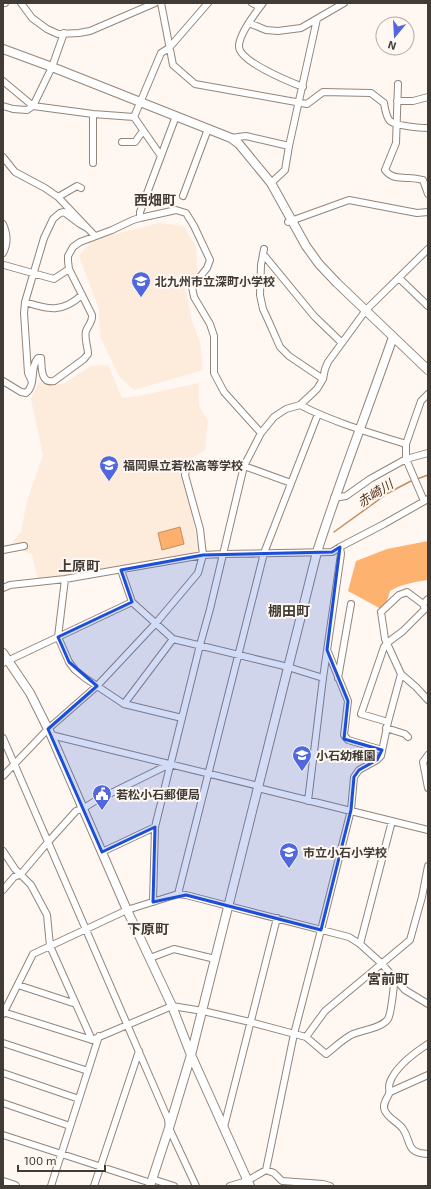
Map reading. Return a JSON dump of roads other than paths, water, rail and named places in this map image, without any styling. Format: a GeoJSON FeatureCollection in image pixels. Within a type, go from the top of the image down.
{"type":"FeatureCollection","features":[{"type":"Feature","properties":{"kind":"street"},"geometry":{"type":"LineString","coordinates":[[21,3],[32,18],[47,29],[58,34],[90,31],[155,3]]}},
{"type":"Feature","properties":{"kind":"street"},"geometry":{"type":"LineString","coordinates":[[161,3],[173,65],[195,84],[307,104],[323,92],[371,93],[384,104],[386,113],[391,122],[428,128]]}},
{"type":"Feature","properties":{"kind":"street"},"geometry":{"type":"LineString","coordinates":[[134,118],[161,53],[169,48],[208,3]]}},
{"type":"Feature","properties":{"kind":"street"},"geometry":{"type":"LineString","coordinates":[[252,3],[261,5],[249,23],[241,39],[239,46],[240,51],[243,55],[262,68],[303,87]]}},
{"type":"Feature","properties":{"kind":"street"},"geometry":{"type":"LineString","coordinates":[[249,23],[266,30],[278,31],[301,28],[344,3]]}},
{"type":"Feature","properties":{"kind":"street"},"geometry":{"type":"LineString","coordinates":[[271,183],[285,170],[317,18]]}},
{"type":"Feature","properties":{"kind":"street"},"geometry":{"type":"LineString","coordinates":[[3,106],[27,110],[33,106],[52,67],[64,33]]}},
{"type":"Feature","properties":{"kind":"street"},"geometry":{"type":"LineString","coordinates":[[3,49],[231,138],[239,144],[271,183],[290,222],[319,264],[336,283],[428,370]]}},
{"type":"Feature","properties":{"kind":"street"},"geometry":{"type":"LineString","coordinates":[[3,81],[33,106],[134,118],[161,156]]}},
{"type":"Feature","properties":{"kind":"street"},"geometry":{"type":"LineString","coordinates":[[398,84],[396,142],[385,170],[388,174],[395,178],[423,180],[428,194]]}},
{"type":"Feature","properties":{"kind":"street"},"geometry":{"type":"LineString","coordinates":[[397,101],[414,101],[428,97]]}},
{"type":"Feature","properties":{"kind":"street"},"geometry":{"type":"LineString","coordinates":[[93,114],[94,163]]}},
{"type":"Feature","properties":{"kind":"street"},"geometry":{"type":"LineString","coordinates":[[140,218],[140,212],[176,116]]}},
{"type":"Feature","properties":{"kind":"street"},"geometry":{"type":"LineString","coordinates":[[183,196],[208,129]]}},
{"type":"Feature","properties":{"kind":"street"},"geometry":{"type":"LineString","coordinates":[[122,142],[134,142],[143,131]]}},
{"type":"Feature","properties":{"kind":"street"},"geometry":{"type":"LineString","coordinates":[[231,138],[246,136],[289,146]]}},
{"type":"Feature","properties":{"kind":"street"},"geometry":{"type":"LineString","coordinates":[[3,157],[15,172],[45,188],[58,197],[95,236]]}},
{"type":"Feature","properties":{"kind":"street"},"geometry":{"type":"LineString","coordinates":[[58,197],[77,186],[81,188]]}},
{"type":"Feature","properties":{"kind":"street"},"geometry":{"type":"LineString","coordinates":[[290,222],[349,200],[418,213],[428,212]]}},
{"type":"Feature","properties":{"kind":"street"},"geometry":{"type":"LineString","coordinates":[[3,381],[21,392],[26,393],[31,387],[35,362],[38,358],[41,358],[42,376],[50,382],[54,381],[72,368],[88,354],[85,337],[86,331],[92,319],[92,315],[69,269],[68,256],[73,247],[80,242],[133,220],[176,210],[186,213],[194,226],[210,260],[207,268],[192,287],[194,297],[210,324],[214,336],[214,373],[224,392],[262,432]]}},
{"type":"Feature","properties":{"kind":"street"},"geometry":{"type":"LineString","coordinates":[[32,382],[28,373],[24,313],[25,302],[44,238],[53,218],[60,212],[64,212],[87,228]]}},
{"type":"Feature","properties":{"kind":"street"},"geometry":{"type":"LineString","coordinates":[[3,224],[7,242],[3,253]]}},
{"type":"Feature","properties":{"kind":"street"},"geometry":{"type":"LineString","coordinates":[[153,902],[155,827],[210,609],[244,466],[262,432],[274,417],[286,409],[300,405],[317,389],[323,379],[328,362],[366,310],[428,249]]}},
{"type":"Feature","properties":{"kind":"street"},"geometry":{"type":"LineString","coordinates":[[323,379],[289,356],[280,346],[263,309],[260,295],[261,265],[264,251],[314,316],[342,343]]}},
{"type":"Feature","properties":{"kind":"street"},"geometry":{"type":"LineString","coordinates":[[423,254],[428,259]]}},
{"type":"Feature","properties":{"kind":"street"},"geometry":{"type":"LineString","coordinates":[[4,265],[54,279],[69,269]]}},
{"type":"Feature","properties":{"kind":"street"},"geometry":{"type":"LineString","coordinates":[[399,278],[428,306]]}},
{"type":"Feature","properties":{"kind":"street"},"geometry":{"type":"LineString","coordinates":[[25,302],[44,308],[62,308],[74,302],[82,295]]}},
{"type":"Feature","properties":{"kind":"street"},"geometry":{"type":"LineString","coordinates":[[151,1183],[169,1128],[203,1011],[317,552],[334,498],[393,337]]}},
{"type":"Feature","properties":{"kind":"street"},"geometry":{"type":"LineString","coordinates":[[3,588],[10,585],[65,579],[203,555],[332,552],[426,500],[406,459],[406,444],[421,401],[428,394]]}},
{"type":"Feature","properties":{"kind":"street"},"geometry":{"type":"LineString","coordinates":[[300,405],[318,414],[360,430],[406,444]]}},
{"type":"Feature","properties":{"kind":"street"},"geometry":{"type":"LineString","coordinates":[[178,894],[210,774],[264,553],[318,414]]}},
{"type":"Feature","properties":{"kind":"street"},"geometry":{"type":"LineString","coordinates":[[334,498],[346,496],[370,479],[406,459],[428,453]]}},
{"type":"Feature","properties":{"kind":"street"},"geometry":{"type":"LineString","coordinates":[[3,776],[14,763],[97,686],[156,622],[198,573],[203,555],[200,529],[185,475],[186,470],[188,468],[225,462],[244,466],[291,483]]}},
{"type":"Feature","properties":{"kind":"street"},"geometry":{"type":"LineString","coordinates":[[3,550],[24,546]]}},
{"type":"Feature","properties":{"kind":"street"},"geometry":{"type":"LineString","coordinates":[[308,801],[323,678],[341,554],[340,547]]}},
{"type":"Feature","properties":{"kind":"street"},"geometry":{"type":"LineString","coordinates":[[121,570],[132,602],[156,622],[173,639],[288,667],[323,678]]}},
{"type":"Feature","properties":{"kind":"street"},"geometry":{"type":"LineString","coordinates":[[65,579],[58,637],[69,662],[75,670],[124,704],[182,718]]}},
{"type":"Feature","properties":{"kind":"street"},"geometry":{"type":"LineString","coordinates":[[408,737],[387,725],[361,714],[384,647],[387,643],[403,631],[425,609],[426,602],[407,592],[399,595],[379,612],[387,643],[401,674],[428,700]]}},
{"type":"Feature","properties":{"kind":"street"},"geometry":{"type":"LineString","coordinates":[[6,662],[132,602]]}},
{"type":"Feature","properties":{"kind":"street"},"geometry":{"type":"LineString","coordinates":[[338,679],[351,604]]}},
{"type":"Feature","properties":{"kind":"street"},"geometry":{"type":"LineString","coordinates":[[124,704],[173,639]]}},
{"type":"Feature","properties":{"kind":"street"},"geometry":{"type":"LineString","coordinates":[[327,650],[348,701],[344,735],[345,738],[382,750]]}},
{"type":"Feature","properties":{"kind":"street"},"geometry":{"type":"LineString","coordinates":[[3,653],[6,662],[30,693],[49,732],[172,1006],[191,1055],[249,1183]]}},
{"type":"Feature","properties":{"kind":"street"},"geometry":{"type":"LineString","coordinates":[[230,1186],[249,1183],[266,1170],[294,1034],[351,810],[354,777],[359,770],[377,760],[381,756],[387,725],[401,674]]}},
{"type":"Feature","properties":{"kind":"street"},"geometry":{"type":"LineString","coordinates":[[49,732],[308,801],[351,810],[428,830]]}},
{"type":"Feature","properties":{"kind":"street"},"geometry":{"type":"LineString","coordinates":[[3,738],[128,1024],[138,1051],[168,1119],[169,1128],[196,1186]]}},
{"type":"Feature","properties":{"kind":"street"},"geometry":{"type":"LineString","coordinates":[[428,755],[423,762],[428,788]]}},
{"type":"Feature","properties":{"kind":"street"},"geometry":{"type":"LineString","coordinates":[[3,890],[14,877],[21,874],[76,811],[170,764]]}},
{"type":"Feature","properties":{"kind":"street"},"geometry":{"type":"LineString","coordinates":[[360,944],[392,821]]}},
{"type":"Feature","properties":{"kind":"street"},"geometry":{"type":"LineString","coordinates":[[102,852],[155,827]]}},
{"type":"Feature","properties":{"kind":"street"},"geometry":{"type":"LineString","coordinates":[[3,852],[15,869],[31,885],[47,916],[50,946],[92,1040]]}},
{"type":"Feature","properties":{"kind":"street"},"geometry":{"type":"LineString","coordinates":[[306,1037],[325,1011],[410,940],[422,897],[428,866]]}},
{"type":"Feature","properties":{"kind":"street"},"geometry":{"type":"LineString","coordinates":[[394,979],[390,1014],[383,1024],[344,1039],[326,1054],[306,1037],[203,1011],[172,1006],[92,1040],[3,1013],[33,954],[128,910],[178,894],[349,937],[360,944],[381,963],[405,990],[428,1004]]}},
{"type":"Feature","properties":{"kind":"street"},"geometry":{"type":"LineString","coordinates":[[422,897],[428,901]]}},
{"type":"Feature","properties":{"kind":"street"},"geometry":{"type":"LineString","coordinates":[[224,1127],[277,918]]}},
{"type":"Feature","properties":{"kind":"street"},"geometry":{"type":"LineString","coordinates":[[150,958],[174,949],[215,959]]}},
{"type":"Feature","properties":{"kind":"street"},"geometry":{"type":"LineString","coordinates":[[18,985],[76,1004]]}},
{"type":"Feature","properties":{"kind":"street"},"geometry":{"type":"LineString","coordinates":[[51,1186],[99,1036]]}},
{"type":"Feature","properties":{"kind":"street"},"geometry":{"type":"LineString","coordinates":[[3,1043],[88,1071]]}},
{"type":"Feature","properties":{"kind":"street"},"geometry":{"type":"LineString","coordinates":[[428,1044],[404,1062],[396,1072],[388,1087],[390,1092],[384,1106],[385,1111],[389,1116],[402,1128],[408,1145],[412,1150],[423,1154],[428,1154]]}},
{"type":"Feature","properties":{"kind":"street"},"geometry":{"type":"LineString","coordinates":[[94,1186],[138,1051]]}},
{"type":"Feature","properties":{"kind":"street"},"geometry":{"type":"LineString","coordinates":[[3,1073],[79,1099]]}},
{"type":"Feature","properties":{"kind":"street"},"geometry":{"type":"LineString","coordinates":[[390,1092],[428,1075]]}},
{"type":"Feature","properties":{"kind":"street"},"geometry":{"type":"LineString","coordinates":[[3,1103],[70,1126]]}},
{"type":"Feature","properties":{"kind":"street"},"geometry":{"type":"LineString","coordinates":[[3,1135],[151,1183],[174,1186]]}},
{"type":"Feature","properties":{"kind":"street"},"geometry":{"type":"LineString","coordinates":[[266,1170],[274,1173],[282,1181],[323,1184],[330,1186]]}},
{"type":"Feature","properties":{"kind":"street"},"geometry":{"type":"LineString","coordinates":[[3,1182],[15,1186]]}},
{"type":"Feature","properties":{"kind":"waterway","name":"赤崎川"},"geometry":{"type":"LineString","coordinates":[[417,479],[428,475]]}},
{"type":"Feature","properties":{"kind":"waterway","name":"赤崎川"},"geometry":{"type":"LineString","coordinates":[[334,532],[388,493],[413,480]]}},
{"type":"Feature","properties":{"kind":"place","name":"北九州市立深町小学校"},"geometry":{"type":"Point","coordinates":[141,298]}},
{"type":"Feature","properties":{"kind":"place","name":"福岡県立若松高等学校"},"geometry":{"type":"Point","coordinates":[109,482]}},
{"type":"Feature","properties":{"kind":"place","name":"小石幼稚園"},"geometry":{"type":"Point","coordinates":[302,772]}},
{"type":"Feature","properties":{"kind":"place","name":"若松小石郵便局"},"geometry":{"type":"Point","coordinates":[102,811]}},
{"type":"Feature","properties":{"kind":"place","name":"市立小石小学校"},"geometry":{"type":"Point","coordinates":[289,869]}},
{"type":"Feature","properties":{"kind":"district","name":"西畑町"},"geometry":{"type":"Point","coordinates":[155,199]}},
{"type":"Feature","properties":{"kind":"district","name":"上原町"},"geometry":{"type":"Point","coordinates":[79,565]}},
{"type":"Feature","properties":{"kind":"district","name":"棚田町"},"geometry":{"type":"Point","coordinates":[289,610]}},
{"type":"Feature","properties":{"kind":"district","name":"下原町"},"geometry":{"type":"Point","coordinates":[148,928]}},
{"type":"Feature","properties":{"kind":"district","name":"宮前町"},"geometry":{"type":"Point","coordinates":[388,978]}}]}
